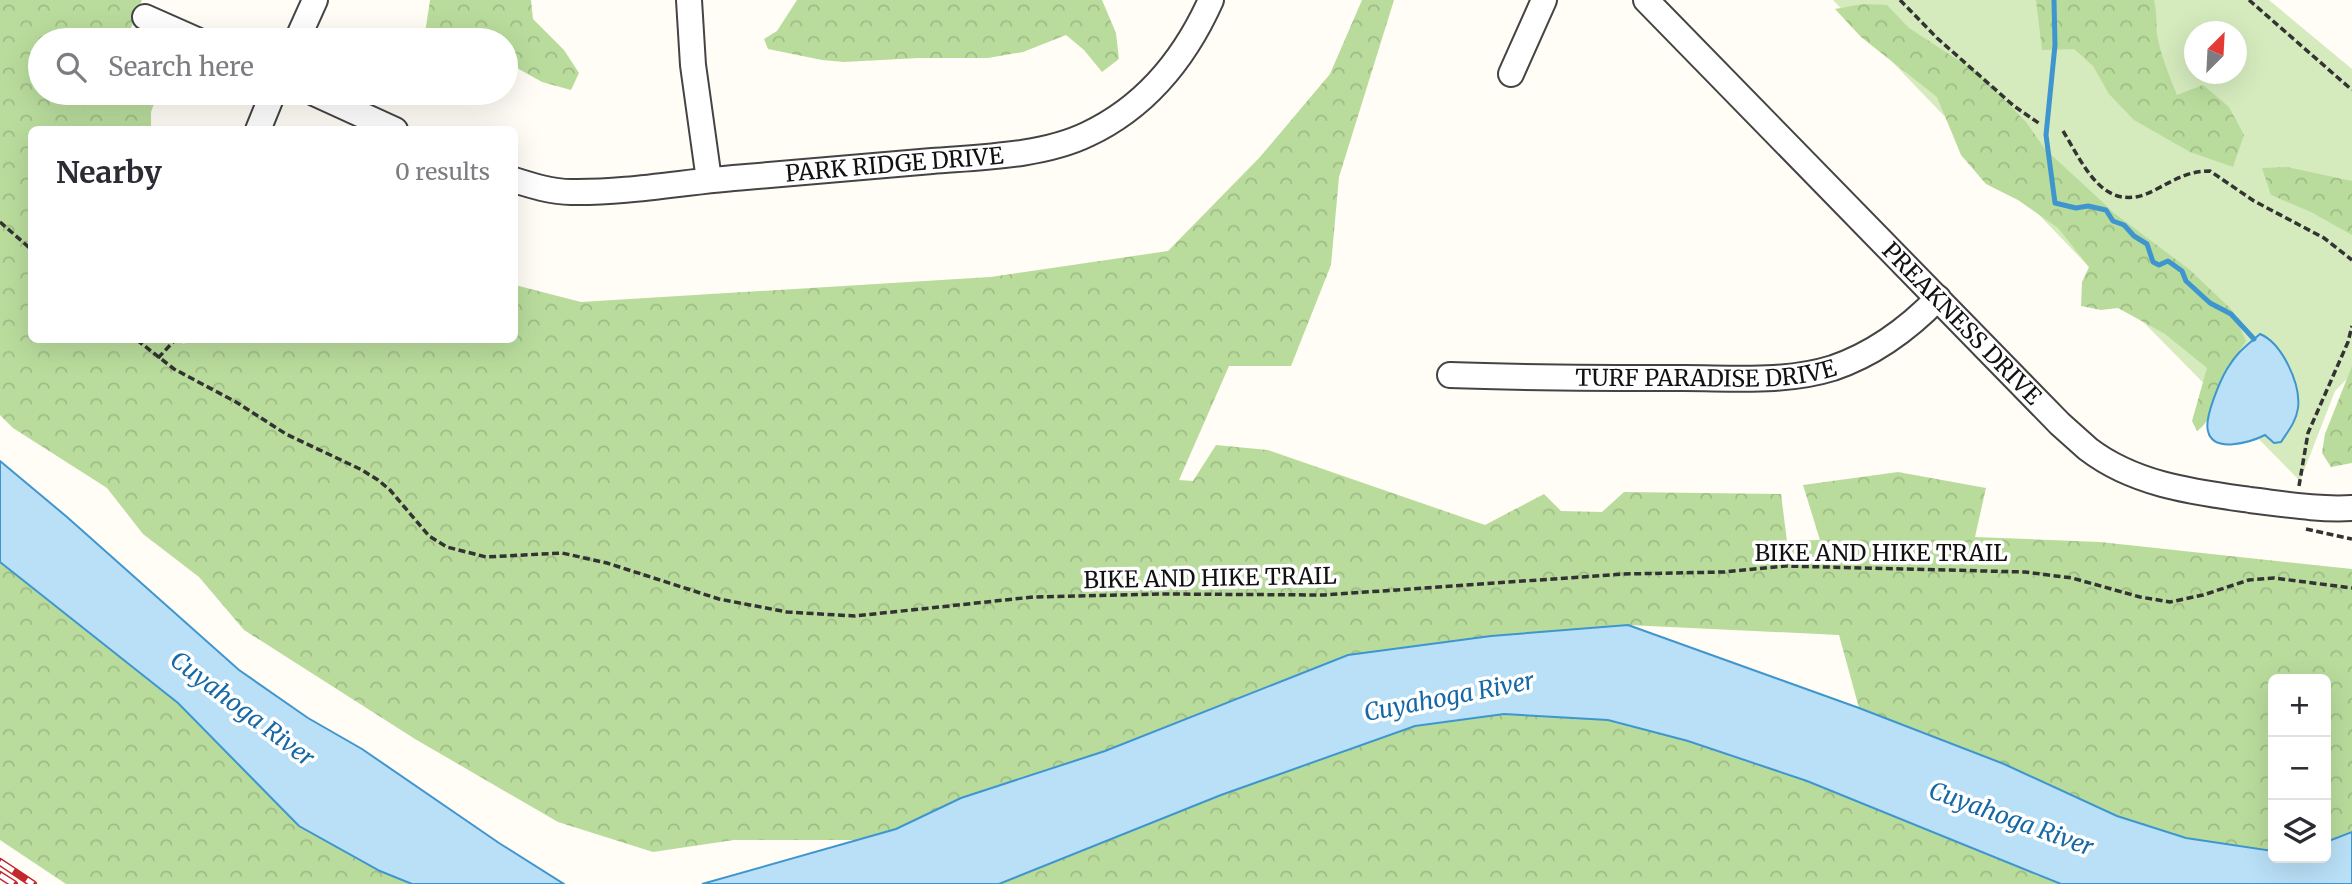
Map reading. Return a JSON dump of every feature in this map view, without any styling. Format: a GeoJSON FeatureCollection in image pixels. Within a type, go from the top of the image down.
{"type":"FeatureCollection","features":[{"type":"Feature","properties":{"kind":"street"},"geometry":{"type":"LineString","coordinates":[[302,28],[315,0]]}},
{"type":"Feature","properties":{"kind":"street"},"geometry":{"type":"LineString","coordinates":[[689,0],[694,65],[709,180]]}},
{"type":"Feature","properties":{"kind":"street","name":"PARK RIDGE DRIVE"},"geometry":{"type":"LineString","coordinates":[[518,181],[545,189],[570,192],[614,191],[709,180],[996,156],[1059,145],[1087,135],[1111,122],[1145,98],[1171,68],[1199,28],[1211,0]]}},
{"type":"Feature","properties":{"kind":"street"},"geometry":{"type":"LineString","coordinates":[[1511,74],[1544,0]]}},
{"type":"Feature","properties":{"kind":"street","name":"PREAKNESS DRIVE"},"geometry":{"type":"LineString","coordinates":[[1646,0],[2060,424],[2103,459],[2138,477],[2200,493],[2298,506],[2352,508]]}},
{"type":"Feature","properties":{"kind":"street"},"geometry":{"type":"LineString","coordinates":[[145,17],[170,28]]}},
{"type":"Feature","properties":{"kind":"street"},"geometry":{"type":"LineString","coordinates":[[260,126],[268,105]]}},
{"type":"Feature","properties":{"kind":"street"},"geometry":{"type":"LineString","coordinates":[[340,105],[386,126]]}},
{"type":"Feature","properties":{"kind":"street","name":"TURF PARADISE DRIVE"},"geometry":{"type":"LineString","coordinates":[[1450,375],[1550,379],[1767,378],[1808,374],[1833,368],[1875,349],[1905,329],[1938,298]]}},
{"type":"Feature","properties":{"kind":"path"},"geometry":{"type":"LineString","coordinates":[[1899,0],[1937,38],[2014,106],[2040,124]]}},
{"type":"Feature","properties":{"kind":"path"},"geometry":{"type":"LineString","coordinates":[[2249,0],[2352,90]]}},
{"type":"Feature","properties":{"kind":"path"},"geometry":{"type":"LineString","coordinates":[[2063,131],[2092,178],[2115,195],[2138,197],[2186,173],[2210,171],[2254,201],[2324,239],[2352,260]]}},
{"type":"Feature","properties":{"kind":"path"},"geometry":{"type":"LineString","coordinates":[[0,222],[28,246]]}},
{"type":"Feature","properties":{"kind":"path"},"geometry":{"type":"LineString","coordinates":[[2298,506],[2308,433],[2348,342],[2352,326]]}},
{"type":"Feature","properties":{"kind":"path","name":"BIKE AND HIKE TRAIL"},"geometry":{"type":"LineString","coordinates":[[140,343],[174,369],[236,402],[286,434],[378,480],[390,490],[429,536],[447,547],[486,557],[562,553],[719,599],[788,612],[855,616],[1033,597],[1164,594],[1324,596],[1785,566],[2036,573],[2097,583],[2140,597],[2169,602],[2261,578],[2290,579],[2352,588]]}},
{"type":"Feature","properties":{"kind":"path"},"geometry":{"type":"LineString","coordinates":[[158,358],[172,343]]}},
{"type":"Feature","properties":{"kind":"green space"},"geometry":{"type":"Polygon","coordinates":[[[0,0],[142,0],[131,28],[28,28],[28,105],[154,105],[151,126],[28,126],[28,343],[184,344],[518,343],[518,286],[581,302],[990,277],[1168,251],[1260,157],[1330,74],[1362,0],[1394,0],[1339,177],[1331,265],[1291,366],[1229,366],[1179,480],[1193,481],[1216,445],[1268,450],[1485,525],[1544,494],[1561,511],[1602,512],[1624,492],[1781,494],[1787,541],[1820,540],[1803,485],[1898,472],[1986,488],[1975,537],[2100,542],[2352,569],[2352,832],[2331,840],[2331,674],[2268,674],[2268,850],[2186,838],[2117,816],[2004,764],[1859,708],[1839,635],[1628,625],[1491,636],[1348,655],[1105,751],[962,798],[896,829],[860,840],[734,840],[653,852],[558,822],[415,739],[244,630],[199,577],[143,534],[107,488],[13,428],[0,415],[0,0]]]}},
{"type":"Feature","properties":{"kind":"green space"},"geometry":{"type":"Polygon","coordinates":[[[430,0],[531,0],[533,19],[564,50],[579,73],[571,90],[542,82],[518,69],[518,28],[426,28],[430,0]]]}},
{"type":"Feature","properties":{"kind":"green space"},"geometry":{"type":"Polygon","coordinates":[[[797,0],[1102,0],[1116,33],[1119,59],[1102,72],[1084,50],[1066,35],[1023,52],[988,58],[844,62],[768,49],[764,39],[777,31],[797,0]]]}},
{"type":"Feature","properties":{"kind":"green space"},"geometry":{"type":"Polygon","coordinates":[[[1833,0],[2269,0],[2352,69],[2352,374],[2335,391],[2300,481],[2089,267],[1833,0]]]}},
{"type":"Feature","properties":{"kind":"green space"},"geometry":{"type":"Polygon","coordinates":[[[2036,0],[2154,0],[2157,35],[2177,95],[2203,85],[2229,107],[2244,135],[2233,167],[2190,152],[2134,120],[2109,94],[2093,66],[2074,49],[2042,50],[2036,0]]]}},
{"type":"Feature","properties":{"kind":"green space"},"geometry":{"type":"Polygon","coordinates":[[[1863,4],[1887,5],[1909,28],[1978,73],[2026,122],[2045,149],[2114,213],[2190,270],[2232,310],[2246,341],[2221,380],[2207,421],[2197,431],[2192,421],[2207,368],[2165,334],[2118,308],[2101,310],[2081,306],[2082,282],[2089,267],[2058,228],[2018,200],[1986,184],[1961,155],[1937,97],[1861,37],[1835,9],[1863,4]]]}},
{"type":"Feature","properties":{"kind":"green space"},"geometry":{"type":"Polygon","coordinates":[[[2287,167],[2352,181],[2352,235],[2311,212],[2271,195],[2262,168],[2287,167]]]}},
{"type":"Feature","properties":{"kind":"green space"},"geometry":{"type":"Polygon","coordinates":[[[2352,366],[2352,463],[2331,467],[2322,453],[2325,434],[2352,366]]]}},
{"type":"Feature","properties":{"kind":"green space"},"geometry":{"type":"Polygon","coordinates":[[[0,562],[178,703],[299,826],[380,871],[412,884],[66,884],[0,840],[0,562]]]}},
{"type":"Feature","properties":{"kind":"green space"},"geometry":{"type":"Polygon","coordinates":[[[1504,714],[1608,720],[1688,741],[1807,781],[2061,884],[999,884],[1221,795],[1415,726],[1504,714]]]}},
{"type":"Feature","properties":{"kind":"water"},"geometry":{"type":"Polygon","coordinates":[[[2260,334],[2276,346],[2293,376],[2298,398],[2295,418],[2281,442],[2274,443],[2265,435],[2233,444],[2217,442],[2211,438],[2207,425],[2217,390],[2235,358],[2260,334]]]}},
{"type":"Feature","properties":{"kind":"water","name":"Cuyahoga River"},"geometry":{"type":"Polygon","coordinates":[[[0,461],[239,670],[308,718],[362,749],[564,884],[412,884],[380,871],[299,826],[178,703],[0,562],[0,461]]]}},
{"type":"Feature","properties":{"kind":"water","name":"Cuyahoga River"},"geometry":{"type":"Polygon","coordinates":[[[1628,625],[1859,708],[2004,764],[2117,816],[2186,838],[2268,850],[2268,863],[2331,863],[2331,840],[2352,832],[2352,884],[2061,884],[1807,781],[1688,741],[1608,720],[1504,714],[1415,726],[1221,795],[999,884],[702,884],[896,829],[961,798],[1105,751],[1348,655],[1491,636],[1628,625]]]}},
{"type":"Feature","properties":{"kind":"waterway"},"geometry":{"type":"LineString","coordinates":[[2054,0],[2055,45],[2046,135],[2055,203],[2106,210],[2113,221],[2124,225],[2134,236],[2147,244],[2153,262],[2159,265],[2168,261],[2182,271],[2186,281],[2210,303],[2231,314],[2254,339]]}},
{"type":"Feature","properties":{"kind":"railway"},"geometry":{"type":"LineString","coordinates":[[0,862],[33,884]]}},
{"type":"Feature","properties":{"kind":"railway"},"geometry":{"type":"LineString","coordinates":[[0,875],[14,884]]}}]}
